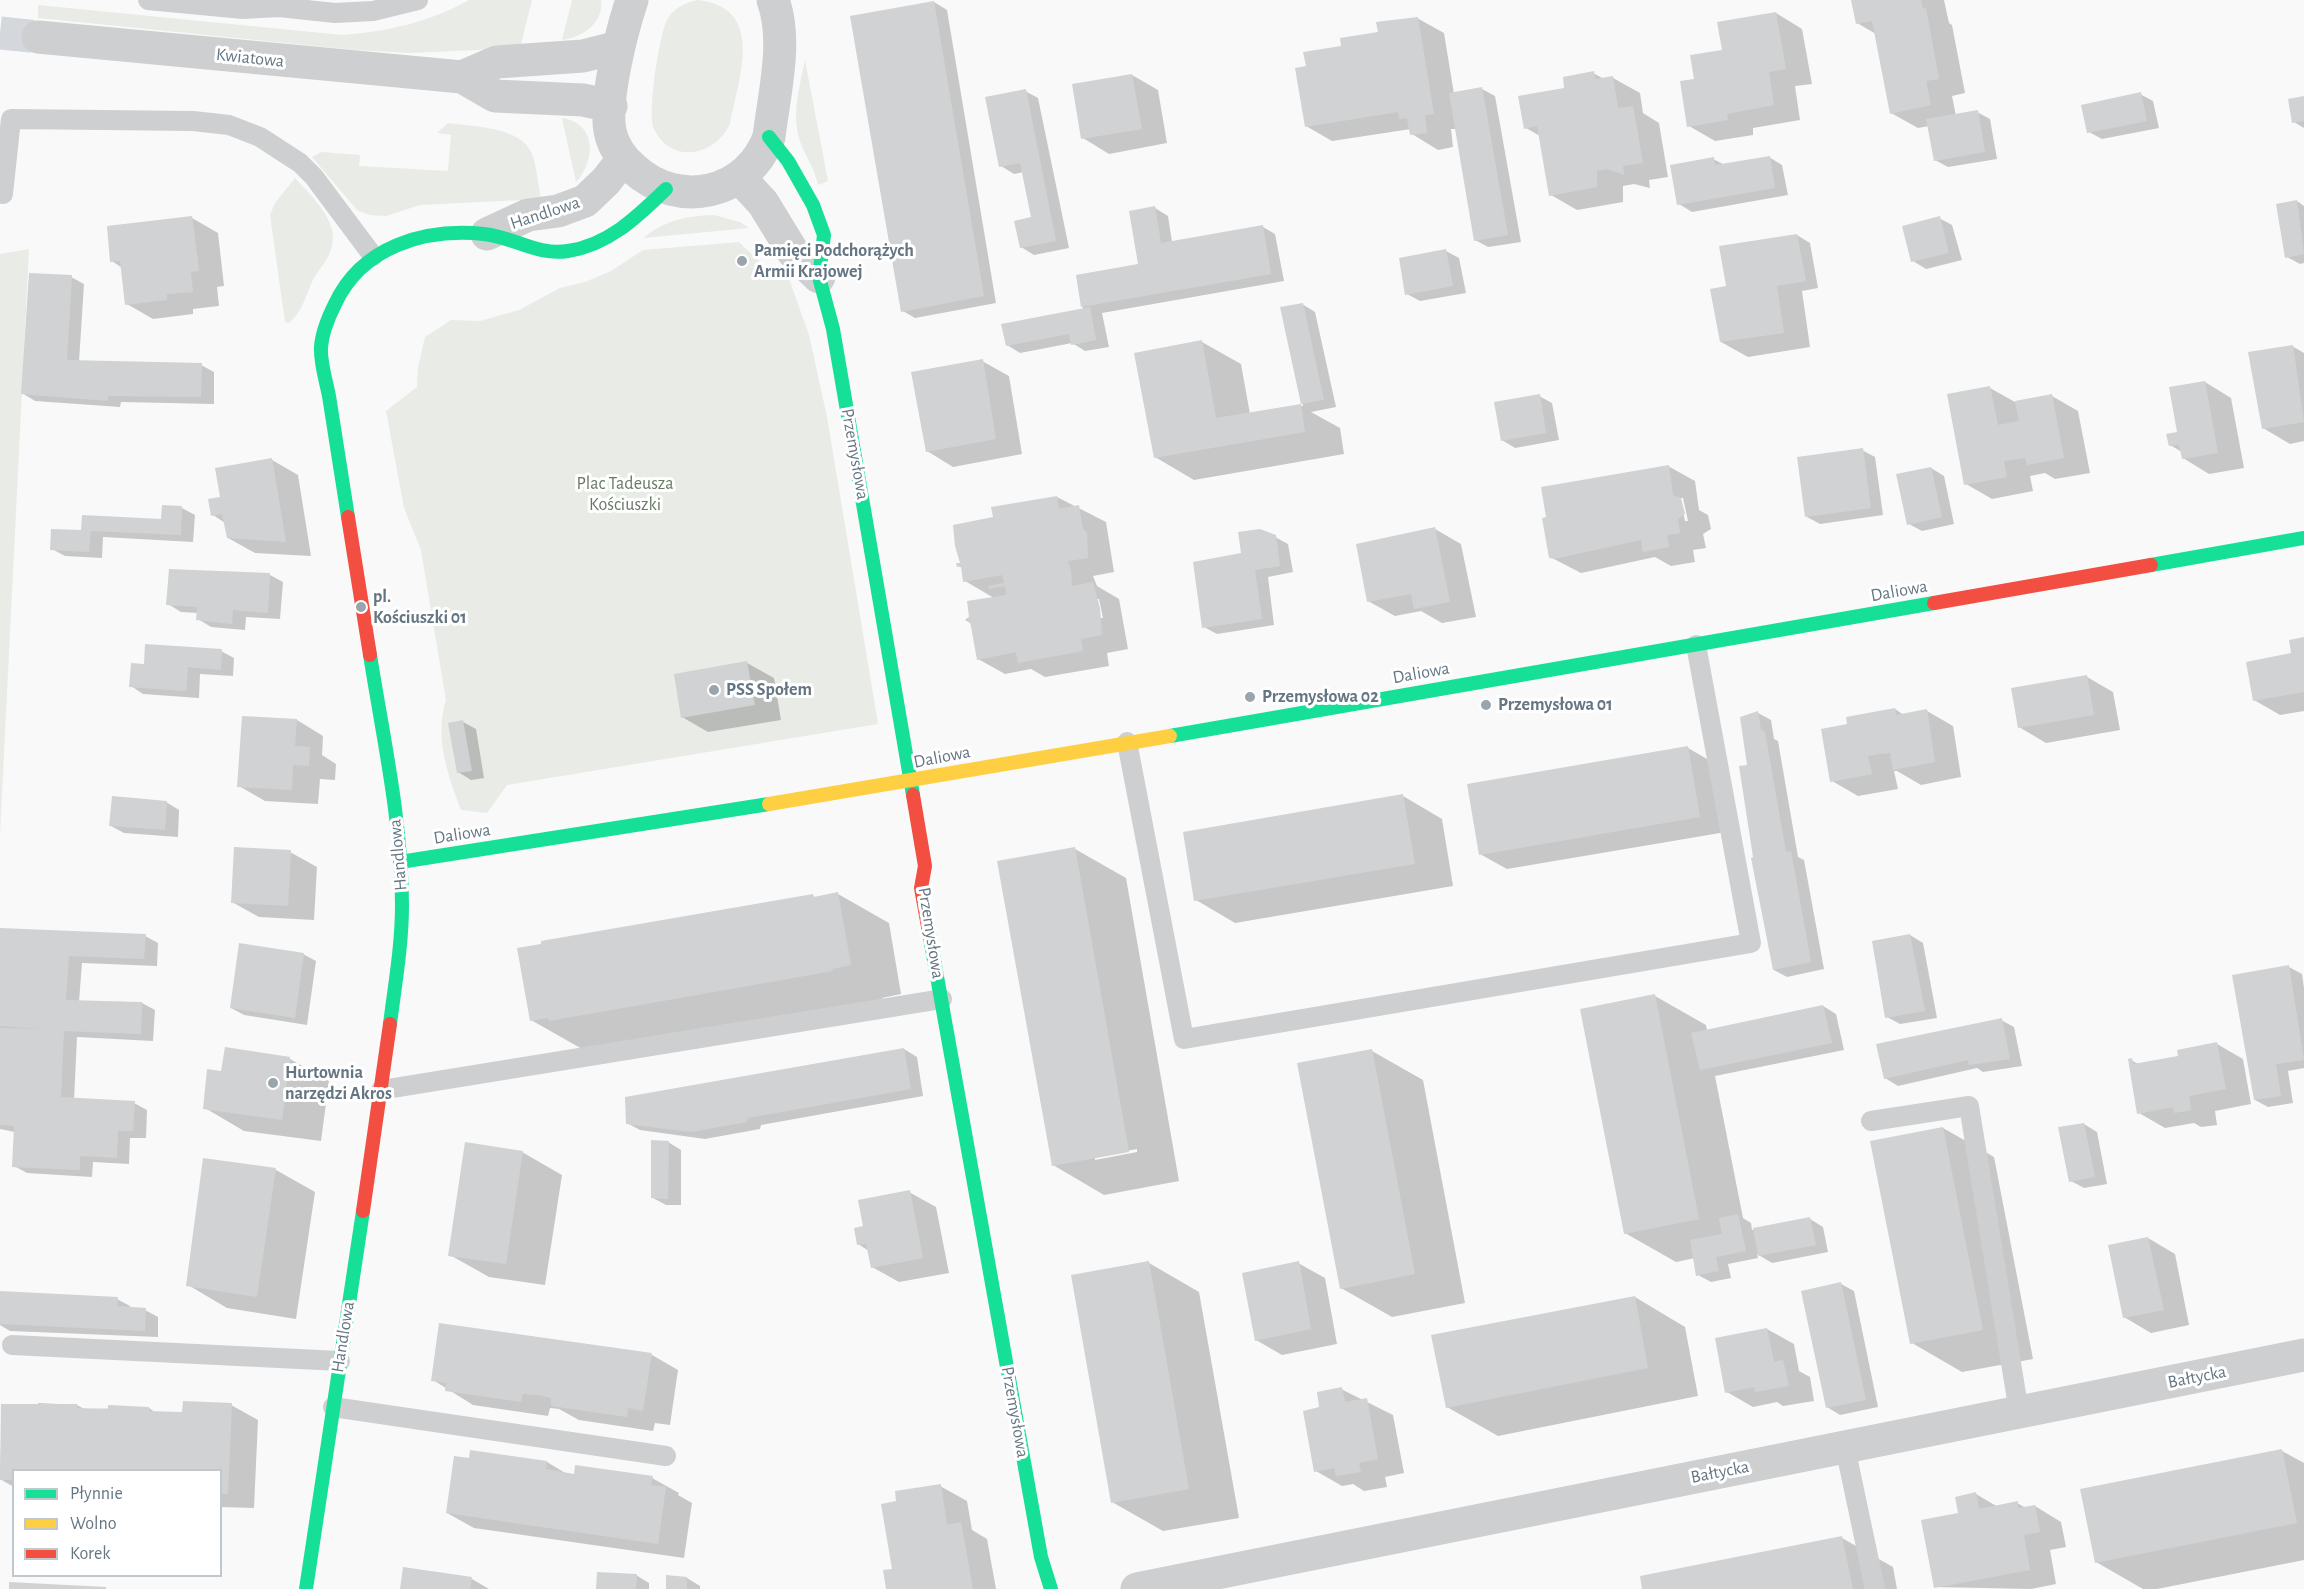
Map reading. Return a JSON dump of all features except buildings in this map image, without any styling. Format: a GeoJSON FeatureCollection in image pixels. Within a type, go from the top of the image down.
{"type":"FeatureCollection","features":[{"type":"Feature","properties":{"kind":"street"},"geometry":{"type":"LineString","coordinates":[[632,0],[619,47],[610,132],[623,159],[649,182],[666,189],[709,190],[731,183],[760,156],[769,137],[779,56],[782,5]]}},
{"type":"Feature","properties":{"kind":"street","name":"Kwiatowa"},"geometry":{"type":"LineString","coordinates":[[38,37],[462,77],[495,96],[584,100],[611,106]]}},
{"type":"Feature","properties":{"kind":"street","name":"Kwiatowa"},"geometry":{"type":"LineString","coordinates":[[462,77],[497,62],[584,56],[619,47]]}},
{"type":"Feature","properties":{"kind":"street","name":"Przemysłowa"},"geometry":{"type":"LineString","coordinates":[[769,137],[798,178],[813,205],[825,235],[819,277],[833,329],[911,781],[925,866],[921,888],[1041,1557],[1051,1589]]}},
{"type":"Feature","properties":{"kind":"street","name":"Handlowa"},"geometry":{"type":"LineString","coordinates":[[487,234],[528,215],[558,211],[585,201],[606,181],[623,159]]}},
{"type":"Feature","properties":{"kind":"street"},"geometry":{"type":"LineString","coordinates":[[739,177],[763,203],[793,252],[819,277]]}},
{"type":"Feature","properties":{"kind":"street","name":"Handlowa"},"geometry":{"type":"LineString","coordinates":[[306,1589],[381,1090],[401,937],[400,862],[394,803],[321,347],[324,326],[341,290],[373,256],[401,240],[451,233],[487,234],[540,253],[590,247],[615,235],[666,189]]}},
{"type":"Feature","properties":{"kind":"street","name":"Daliowa"},"geometry":{"type":"LineString","coordinates":[[400,862],[911,781],[2304,538]]}},
{"type":"Feature","properties":{"kind":"street","name":"Bałtycka"},"geometry":{"type":"LineString","coordinates":[[1137,1589],[2304,1355]]}},
{"type":"Feature","properties":{"kind":"lane"},"geometry":{"type":"LineString","coordinates":[[148,0],[243,9],[279,8],[335,14],[373,11],[418,0]]}},
{"type":"Feature","properties":{"kind":"lane"},"geometry":{"type":"LineString","coordinates":[[3,195],[11,119],[193,121],[229,125],[260,137],[300,163],[314,177],[373,256]]}},
{"type":"Feature","properties":{"kind":"lane"},"geometry":{"type":"LineString","coordinates":[[1127,742],[1184,1039],[1751,943],[1696,645]]}},
{"type":"Feature","properties":{"kind":"lane"},"geometry":{"type":"LineString","coordinates":[[381,1090],[942,999]]}},
{"type":"Feature","properties":{"kind":"lane"},"geometry":{"type":"LineString","coordinates":[[1871,1121],[1969,1106],[2019,1412]]}},
{"type":"Feature","properties":{"kind":"lane"},"geometry":{"type":"LineString","coordinates":[[12,1345],[340,1361]]}},
{"type":"Feature","properties":{"kind":"lane"},"geometry":{"type":"LineString","coordinates":[[333,1407],[666,1456]]}},
{"type":"Feature","properties":{"kind":"lane"},"geometry":{"type":"LineString","coordinates":[[1845,1447],[1875,1589]]}},
{"type":"Feature","properties":{"kind":"green space"},"geometry":{"type":"Polygon","coordinates":[[[469,0],[532,0],[520,48],[410,53],[355,50],[38,18],[38,5],[342,35],[407,25],[454,8],[469,0]]]}},
{"type":"Feature","properties":{"kind":"green space"},"geometry":{"type":"Polygon","coordinates":[[[572,0],[601,0],[599,16],[596,22],[584,32],[562,40],[572,0]]]}},
{"type":"Feature","properties":{"kind":"green space"},"geometry":{"type":"Polygon","coordinates":[[[697,0],[719,5],[733,16],[740,30],[743,47],[742,66],[730,124],[723,135],[704,149],[682,152],[671,148],[654,129],[653,92],[667,20],[679,7],[697,0]]]}},
{"type":"Feature","properties":{"kind":"green space"},"geometry":{"type":"Polygon","coordinates":[[[805,60],[828,181],[818,185],[797,131],[797,100],[805,60]]]}},
{"type":"Feature","properties":{"kind":"green space"},"geometry":{"type":"Polygon","coordinates":[[[562,118],[582,127],[590,144],[587,164],[576,182],[562,118]]]}},
{"type":"Feature","properties":{"kind":"green space"},"geometry":{"type":"Polygon","coordinates":[[[448,123],[483,127],[518,138],[526,145],[534,159],[541,199],[420,205],[386,216],[369,215],[357,210],[312,157],[321,152],[360,155],[359,166],[448,171],[451,135],[437,133],[448,123]]]}},
{"type":"Feature","properties":{"kind":"green space"},"geometry":{"type":"Polygon","coordinates":[[[295,178],[323,211],[332,230],[333,240],[331,250],[314,278],[300,309],[289,323],[285,322],[270,215],[275,203],[295,178]]]}},
{"type":"Feature","properties":{"kind":"green space"},"geometry":{"type":"Polygon","coordinates":[[[714,215],[740,222],[749,228],[643,238],[677,220],[714,215]]]}},
{"type":"Feature","properties":{"kind":"green space","name":"Plac Tadeusza Kościuszki"},"geometry":{"type":"Polygon","coordinates":[[[739,242],[762,264],[788,276],[809,335],[827,417],[878,724],[507,785],[487,813],[461,810],[444,756],[441,728],[446,700],[421,550],[404,508],[386,411],[417,387],[418,367],[425,337],[451,320],[480,321],[519,310],[560,288],[585,282],[611,271],[643,250],[739,242]]]}},
{"type":"Feature","properties":{"kind":"green space"},"geometry":{"type":"Polygon","coordinates":[[[29,249],[0,835],[0,254],[29,249]]]}},
{"type":"Feature","properties":{"kind":"tunnel"},"geometry":{"type":"LineString","coordinates":[[0,33],[38,37]]}},
{"type":"Feature","properties":{"kind":"traffic: fast"},"geometry":{"type":"LineString","coordinates":[[769,137],[788,161],[813,205],[824,235],[819,277],[833,329],[913,795]]}},
{"type":"Feature","properties":{"kind":"traffic: fast"},"geometry":{"type":"LineString","coordinates":[[348,517],[322,365],[321,347],[324,330],[335,304],[347,284],[361,268],[378,255],[398,245],[440,234],[484,234],[546,251],[557,252],[583,248],[597,243],[622,228],[666,189]]}},
{"type":"Feature","properties":{"kind":"traffic: fast"},"geometry":{"type":"LineString","coordinates":[[2151,565],[2304,538]]}},
{"type":"Feature","properties":{"kind":"traffic: fast"},"geometry":{"type":"LineString","coordinates":[[1170,736],[1934,603]]}},
{"type":"Feature","properties":{"kind":"traffic: fast"},"geometry":{"type":"LineString","coordinates":[[370,655],[391,780],[401,874],[401,935],[390,1024]]}},
{"type":"Feature","properties":{"kind":"traffic: fast"},"geometry":{"type":"LineString","coordinates":[[400,862],[769,804]]}},
{"type":"Feature","properties":{"kind":"traffic: fast"},"geometry":{"type":"LineString","coordinates":[[929,932],[1041,1557],[1051,1589]]}},
{"type":"Feature","properties":{"kind":"traffic: fast"},"geometry":{"type":"LineString","coordinates":[[306,1589],[363,1211]]}},
{"type":"Feature","properties":{"kind":"traffic: slow"},"geometry":{"type":"LineString","coordinates":[[769,804],[1170,736]]}},
{"type":"Feature","properties":{"kind":"traffic: jam"},"geometry":{"type":"LineString","coordinates":[[348,517],[370,655]]}},
{"type":"Feature","properties":{"kind":"traffic: jam"},"geometry":{"type":"LineString","coordinates":[[1934,603],[2151,565]]}},
{"type":"Feature","properties":{"kind":"traffic: jam"},"geometry":{"type":"LineString","coordinates":[[913,795],[925,866],[921,888],[929,932]]}},
{"type":"Feature","properties":{"kind":"traffic: jam"},"geometry":{"type":"LineString","coordinates":[[363,1211],[390,1024]]}},
{"type":"Feature","properties":{"kind":"place","name":"Pamięci Podchorążych Armii Krajowej"},"geometry":{"type":"Point","coordinates":[742,261]}},
{"type":"Feature","properties":{"kind":"place","name":"pl. Kościuszki 01"},"geometry":{"type":"Point","coordinates":[361,607]}},
{"type":"Feature","properties":{"kind":"place","name":"PSS Społem"},"geometry":{"type":"Point","coordinates":[714,690]}},
{"type":"Feature","properties":{"kind":"place","name":"Przemysłowa 02"},"geometry":{"type":"Point","coordinates":[1250,697]}},
{"type":"Feature","properties":{"kind":"place","name":"Przemysłowa 01"},"geometry":{"type":"Point","coordinates":[1486,705]}},
{"type":"Feature","properties":{"kind":"place","name":"Hurtownia narzędzi Akros"},"geometry":{"type":"Point","coordinates":[273,1083]}}]}
